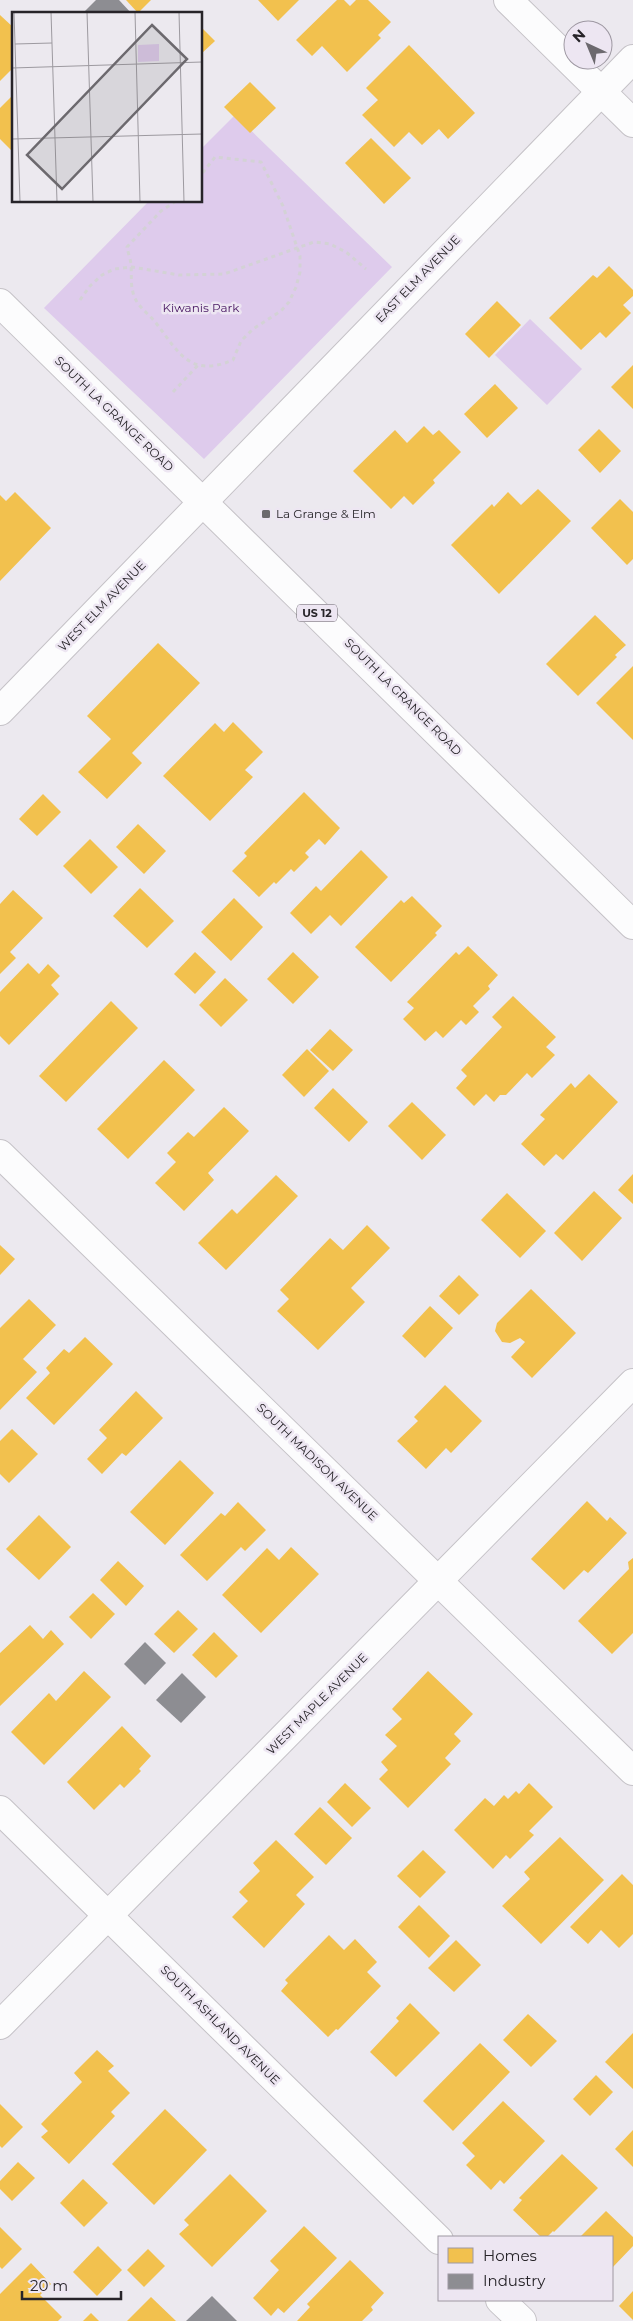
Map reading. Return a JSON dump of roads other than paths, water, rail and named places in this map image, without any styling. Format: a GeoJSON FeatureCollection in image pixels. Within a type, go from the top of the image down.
{"type":"FeatureCollection","features":[{"type":"Feature","properties":{"kind":"street"},"geometry":{"type":"LineString","coordinates":[[508,0],[633,123]]}},
{"type":"Feature","properties":{"kind":"street","name":"EAST ELM AVENUE"},"geometry":{"type":"LineString","coordinates":[[204,501],[633,58]]}},
{"type":"Feature","properties":{"kind":"street","name":"SOUTH LA GRANGE ROAD"},"geometry":{"type":"LineString","coordinates":[[0,303],[204,501],[633,925]]}},
{"type":"Feature","properties":{"kind":"street","name":"WEST ELM AVENUE"},"geometry":{"type":"LineString","coordinates":[[0,710],[204,501]]}},
{"type":"Feature","properties":{"kind":"street","name":"SOUTH MADISON AVENUE"},"geometry":{"type":"LineString","coordinates":[[0,1154],[633,1771]]}},
{"type":"Feature","properties":{"kind":"street","name":"WEST MAPLE AVENUE"},"geometry":{"type":"LineString","coordinates":[[0,2025],[633,1383]]}},
{"type":"Feature","properties":{"kind":"street","name":"SOUTH ASHLAND AVENUE"},"geometry":{"type":"LineString","coordinates":[[0,1810],[438,2239]]}},
{"type":"Feature","properties":{"kind":"street"},"geometry":{"type":"LineString","coordinates":[[501,2301],[522,2321]]}},
{"type":"Feature","properties":{"kind":"place","name":"La Grange & Elm"},"geometry":{"type":"Point","coordinates":[266,514]}},
{"type":"Feature","properties":{"kind":"park label","name":"Kiwanis Park"},"geometry":{"type":"Point","coordinates":[201,308]}}]}
